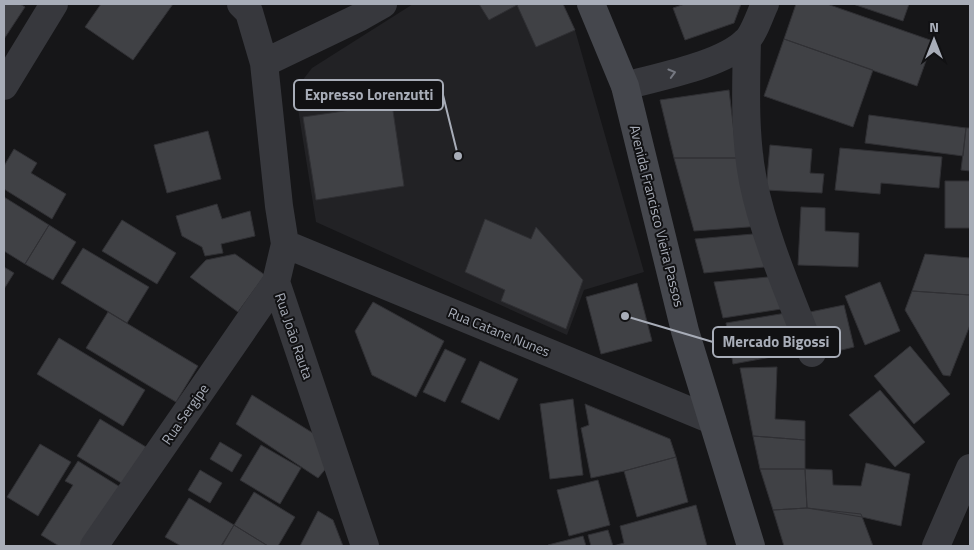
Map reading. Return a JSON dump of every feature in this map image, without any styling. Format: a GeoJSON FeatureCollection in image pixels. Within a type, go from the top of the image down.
{"type":"FeatureCollection","features":[{"type":"Feature","properties":{"kind":"main road","name":"Avenida Francisco Vieira Passos"},"geometry":{"type":"LineString","coordinates":[[591,4],[625,86],[686,330],[751,546]]}},
{"type":"Feature","properties":{"kind":"street"},"geometry":{"type":"LineString","coordinates":[[4,86],[54,4]]}},
{"type":"Feature","properties":{"kind":"street","name":"Rua João Rauta"},"geometry":{"type":"LineString","coordinates":[[241,4],[249,12],[264,63],[278,206],[285,244],[276,282],[365,546]]}},
{"type":"Feature","properties":{"kind":"street"},"geometry":{"type":"LineString","coordinates":[[264,63],[383,4]]}},
{"type":"Feature","properties":{"kind":"street"},"geometry":{"type":"LineString","coordinates":[[765,4],[747,41],[745,117],[753,180],[765,226],[812,353]]}},
{"type":"Feature","properties":{"kind":"street"},"geometry":{"type":"LineString","coordinates":[[625,86],[711,62],[728,55],[747,41]]}},
{"type":"Feature","properties":{"kind":"street","name":"Rua Catane Nunes"},"geometry":{"type":"LineString","coordinates":[[285,244],[712,420]]}},
{"type":"Feature","properties":{"kind":"street","name":"Rua Sergipe"},"geometry":{"type":"LineString","coordinates":[[94,546],[276,282]]}},
{"type":"Feature","properties":{"kind":"street"},"geometry":{"type":"LineString","coordinates":[[936,546],[970,468]]}},
{"type":"Feature","properties":{"kind":"shaded area"},"geometry":{"type":"Polygon","coordinates":[[[413,4],[563,4],[575,30],[644,272],[584,290],[567,335],[316,222],[295,90],[312,68],[413,4]]]}},
{"type":"Feature","properties":{"kind":"building"},"geometry":{"type":"Polygon","coordinates":[[[4,4],[20,4],[25,7],[4,39],[4,4]]]}},
{"type":"Feature","properties":{"kind":"building"},"geometry":{"type":"Polygon","coordinates":[[[101,4],[173,4],[133,60],[85,27],[101,4]]]}},
{"type":"Feature","properties":{"kind":"building"},"geometry":{"type":"Polygon","coordinates":[[[479,4],[519,4],[489,20],[479,4]]]}},
{"type":"Feature","properties":{"kind":"building"},"geometry":{"type":"Polygon","coordinates":[[[563,4],[575,30],[536,47],[517,5],[563,4]]]}},
{"type":"Feature","properties":{"kind":"building"},"geometry":{"type":"Polygon","coordinates":[[[685,4],[741,4],[734,23],[685,40],[673,8],[685,4]]]}},
{"type":"Feature","properties":{"kind":"building"},"geometry":{"type":"Polygon","coordinates":[[[796,4],[827,4],[933,41],[917,86],[784,39],[796,4]]]}},
{"type":"Feature","properties":{"kind":"building"},"geometry":{"type":"Polygon","coordinates":[[[853,4],[909,4],[903,21],[853,4]]]}},
{"type":"Feature","properties":{"kind":"building"},"geometry":{"type":"Polygon","coordinates":[[[784,39],[873,70],[853,127],[764,96],[784,39]]]}},
{"type":"Feature","properties":{"kind":"building"},"geometry":{"type":"Polygon","coordinates":[[[729,90],[737,158],[674,158],[660,100],[729,90]]]}},
{"type":"Feature","properties":{"kind":"building"},"geometry":{"type":"Polygon","coordinates":[[[392,104],[404,186],[316,200],[303,117],[392,104]]]}},
{"type":"Feature","properties":{"kind":"building"},"geometry":{"type":"Polygon","coordinates":[[[869,115],[966,128],[963,156],[865,143],[869,115]]]}},
{"type":"Feature","properties":{"kind":"building"},"geometry":{"type":"Polygon","coordinates":[[[966,128],[970,128],[970,171],[961,170],[966,128]]]}},
{"type":"Feature","properties":{"kind":"building"},"geometry":{"type":"Polygon","coordinates":[[[208,131],[221,179],[167,193],[154,145],[208,131]]]}},
{"type":"Feature","properties":{"kind":"building"},"geometry":{"type":"Polygon","coordinates":[[[770,145],[812,149],[810,173],[824,174],[822,193],[766,190],[770,145]]]}},
{"type":"Feature","properties":{"kind":"building"},"geometry":{"type":"Polygon","coordinates":[[[840,148],[942,157],[939,188],[881,183],[880,194],[835,190],[840,148]]]}},
{"type":"Feature","properties":{"kind":"building"},"geometry":{"type":"Polygon","coordinates":[[[14,149],[37,163],[31,173],[66,194],[52,219],[4,189],[4,166],[14,149]]]}},
{"type":"Feature","properties":{"kind":"building"},"geometry":{"type":"Polygon","coordinates":[[[674,158],[737,158],[762,226],[694,231],[674,158]]]}},
{"type":"Feature","properties":{"kind":"building"},"geometry":{"type":"Polygon","coordinates":[[[945,181],[970,181],[970,228],[945,228],[945,181]]]}},
{"type":"Feature","properties":{"kind":"building"},"geometry":{"type":"Polygon","coordinates":[[[4,197],[49,225],[25,264],[4,251],[4,197]]]}},
{"type":"Feature","properties":{"kind":"building"},"geometry":{"type":"Polygon","coordinates":[[[217,204],[222,219],[250,211],[255,236],[221,244],[223,253],[205,256],[202,247],[182,236],[176,216],[217,204]]]}},
{"type":"Feature","properties":{"kind":"building"},"geometry":{"type":"Polygon","coordinates":[[[801,207],[825,208],[825,231],[859,233],[858,267],[798,265],[801,207]]]}},
{"type":"Feature","properties":{"kind":"building"},"geometry":{"type":"Polygon","coordinates":[[[485,219],[531,239],[536,227],[583,280],[566,329],[501,301],[505,290],[465,272],[485,219]]]}},
{"type":"Feature","properties":{"kind":"building"},"geometry":{"type":"Polygon","coordinates":[[[122,220],[176,253],[157,284],[102,251],[122,220]]]}},
{"type":"Feature","properties":{"kind":"building"},"geometry":{"type":"Polygon","coordinates":[[[49,225],[76,242],[53,280],[25,264],[49,225]]]}},
{"type":"Feature","properties":{"kind":"building"},"geometry":{"type":"Polygon","coordinates":[[[765,233],[775,266],[704,273],[695,239],[765,233]]]}},
{"type":"Feature","properties":{"kind":"building"},"geometry":{"type":"Polygon","coordinates":[[[83,248],[149,287],[127,323],[61,283],[83,248]]]}},
{"type":"Feature","properties":{"kind":"building"},"geometry":{"type":"Polygon","coordinates":[[[235,254],[265,275],[238,312],[190,277],[206,260],[235,254]]]}},
{"type":"Feature","properties":{"kind":"building"},"geometry":{"type":"Polygon","coordinates":[[[925,254],[970,258],[970,295],[912,291],[925,254]]]}},
{"type":"Feature","properties":{"kind":"building"},"geometry":{"type":"Polygon","coordinates":[[[4,267],[14,273],[4,289],[4,267]]]}},
{"type":"Feature","properties":{"kind":"building"},"geometry":{"type":"Polygon","coordinates":[[[779,276],[788,308],[723,318],[714,282],[779,276]]]}},
{"type":"Feature","properties":{"kind":"building"},"geometry":{"type":"Polygon","coordinates":[[[880,282],[900,331],[865,345],[845,296],[880,282]]]}},
{"type":"Feature","properties":{"kind":"building"},"geometry":{"type":"Polygon","coordinates":[[[637,283],[652,341],[601,354],[586,297],[637,283]]]}},
{"type":"Feature","properties":{"kind":"building"},"geometry":{"type":"Polygon","coordinates":[[[912,291],[970,295],[970,325],[950,376],[943,375],[905,310],[912,291]]]}},
{"type":"Feature","properties":{"kind":"building"},"geometry":{"type":"Polygon","coordinates":[[[373,302],[444,341],[416,397],[372,375],[355,331],[373,302]]]}},
{"type":"Feature","properties":{"kind":"building"},"geometry":{"type":"Polygon","coordinates":[[[844,305],[854,347],[821,355],[810,312],[844,305]]]}},
{"type":"Feature","properties":{"kind":"building"},"geometry":{"type":"Polygon","coordinates":[[[108,312],[198,366],[176,402],[86,348],[108,312]]]}},
{"type":"Feature","properties":{"kind":"building"},"geometry":{"type":"Polygon","coordinates":[[[792,312],[799,352],[733,364],[726,323],[792,312]]]}},
{"type":"Feature","properties":{"kind":"building"},"geometry":{"type":"Polygon","coordinates":[[[59,338],[145,390],[123,426],[37,374],[59,338]]]}},
{"type":"Feature","properties":{"kind":"building"},"geometry":{"type":"Polygon","coordinates":[[[910,346],[950,394],[914,424],[874,376],[910,346]]]}},
{"type":"Feature","properties":{"kind":"building"},"geometry":{"type":"Polygon","coordinates":[[[445,349],[466,359],[445,402],[423,392],[445,349]]]}},
{"type":"Feature","properties":{"kind":"building"},"geometry":{"type":"Polygon","coordinates":[[[480,361],[518,379],[499,420],[461,402],[480,361]]]}},
{"type":"Feature","properties":{"kind":"building"},"geometry":{"type":"Polygon","coordinates":[[[777,367],[775,419],[805,421],[805,440],[753,436],[740,368],[777,367]]]}},
{"type":"Feature","properties":{"kind":"building"},"geometry":{"type":"Polygon","coordinates":[[[880,390],[925,442],[895,467],[849,415],[880,390]]]}},
{"type":"Feature","properties":{"kind":"building"},"geometry":{"type":"Polygon","coordinates":[[[252,395],[316,435],[328,466],[318,478],[236,424],[252,395]]]}},
{"type":"Feature","properties":{"kind":"building"},"geometry":{"type":"Polygon","coordinates":[[[573,399],[583,475],[550,479],[540,404],[573,399]]]}},
{"type":"Feature","properties":{"kind":"building"},"geometry":{"type":"Polygon","coordinates":[[[585,404],[670,439],[676,457],[591,478],[581,428],[589,425],[585,404]]]}},
{"type":"Feature","properties":{"kind":"building"},"geometry":{"type":"Polygon","coordinates":[[[100,419],[146,447],[123,484],[77,456],[100,419]]]}},
{"type":"Feature","properties":{"kind":"building"},"geometry":{"type":"Polygon","coordinates":[[[753,436],[805,440],[805,469],[760,469],[753,436]]]}},
{"type":"Feature","properties":{"kind":"building"},"geometry":{"type":"Polygon","coordinates":[[[220,442],[242,455],[232,472],[210,459],[220,442]]]}},
{"type":"Feature","properties":{"kind":"building"},"geometry":{"type":"Polygon","coordinates":[[[40,444],[71,462],[38,516],[7,497],[40,444]]]}},
{"type":"Feature","properties":{"kind":"building"},"geometry":{"type":"Polygon","coordinates":[[[261,445],[301,468],[280,504],[240,480],[261,445]]]}},
{"type":"Feature","properties":{"kind":"building"},"geometry":{"type":"Polygon","coordinates":[[[676,457],[688,502],[637,517],[624,471],[676,457]]]}},
{"type":"Feature","properties":{"kind":"building"},"geometry":{"type":"Polygon","coordinates":[[[78,461],[125,490],[82,546],[59,546],[41,535],[73,485],[65,481],[78,461]]]}},
{"type":"Feature","properties":{"kind":"building"},"geometry":{"type":"Polygon","coordinates":[[[866,463],[910,474],[901,526],[862,517],[807,508],[805,469],[832,470],[833,485],[861,486],[866,463]]]}},
{"type":"Feature","properties":{"kind":"building"},"geometry":{"type":"Polygon","coordinates":[[[760,469],[805,469],[807,508],[773,510],[760,469]]]}},
{"type":"Feature","properties":{"kind":"building"},"geometry":{"type":"Polygon","coordinates":[[[200,470],[222,483],[210,503],[188,490],[200,470]]]}},
{"type":"Feature","properties":{"kind":"building"},"geometry":{"type":"Polygon","coordinates":[[[598,480],[610,525],[569,536],[557,490],[598,480]]]}},
{"type":"Feature","properties":{"kind":"building"},"geometry":{"type":"Polygon","coordinates":[[[254,492],[295,517],[278,546],[268,546],[234,525],[254,492]]]}},
{"type":"Feature","properties":{"kind":"building"},"geometry":{"type":"Polygon","coordinates":[[[189,498],[234,525],[222,546],[181,546],[165,537],[189,498]]]}},
{"type":"Feature","properties":{"kind":"building"},"geometry":{"type":"Polygon","coordinates":[[[696,505],[707,546],[613,546],[624,543],[620,526],[696,505]]]}},
{"type":"Feature","properties":{"kind":"building"},"geometry":{"type":"Polygon","coordinates":[[[807,508],[861,514],[873,546],[784,546],[773,510],[807,508]]]}},
{"type":"Feature","properties":{"kind":"building"},"geometry":{"type":"Polygon","coordinates":[[[318,511],[333,520],[343,546],[300,546],[318,511]]]}},
{"type":"Feature","properties":{"kind":"building"},"geometry":{"type":"Polygon","coordinates":[[[234,525],[268,546],[221,546],[234,525]]]}},
{"type":"Feature","properties":{"kind":"building"},"geometry":{"type":"Polygon","coordinates":[[[608,530],[613,546],[591,546],[588,535],[608,530]]]}},
{"type":"Feature","properties":{"kind":"building"},"geometry":{"type":"Polygon","coordinates":[[[583,536],[586,546],[548,546],[548,545],[583,536]]]}},
{"type":"Feature","properties":{"kind":"place","name":"Expresso Lorenzutti"},"geometry":{"type":"Point","coordinates":[458,156]}},
{"type":"Feature","properties":{"kind":"place","name":"Mercado Bigossi"},"geometry":{"type":"Point","coordinates":[625,316]}}]}
